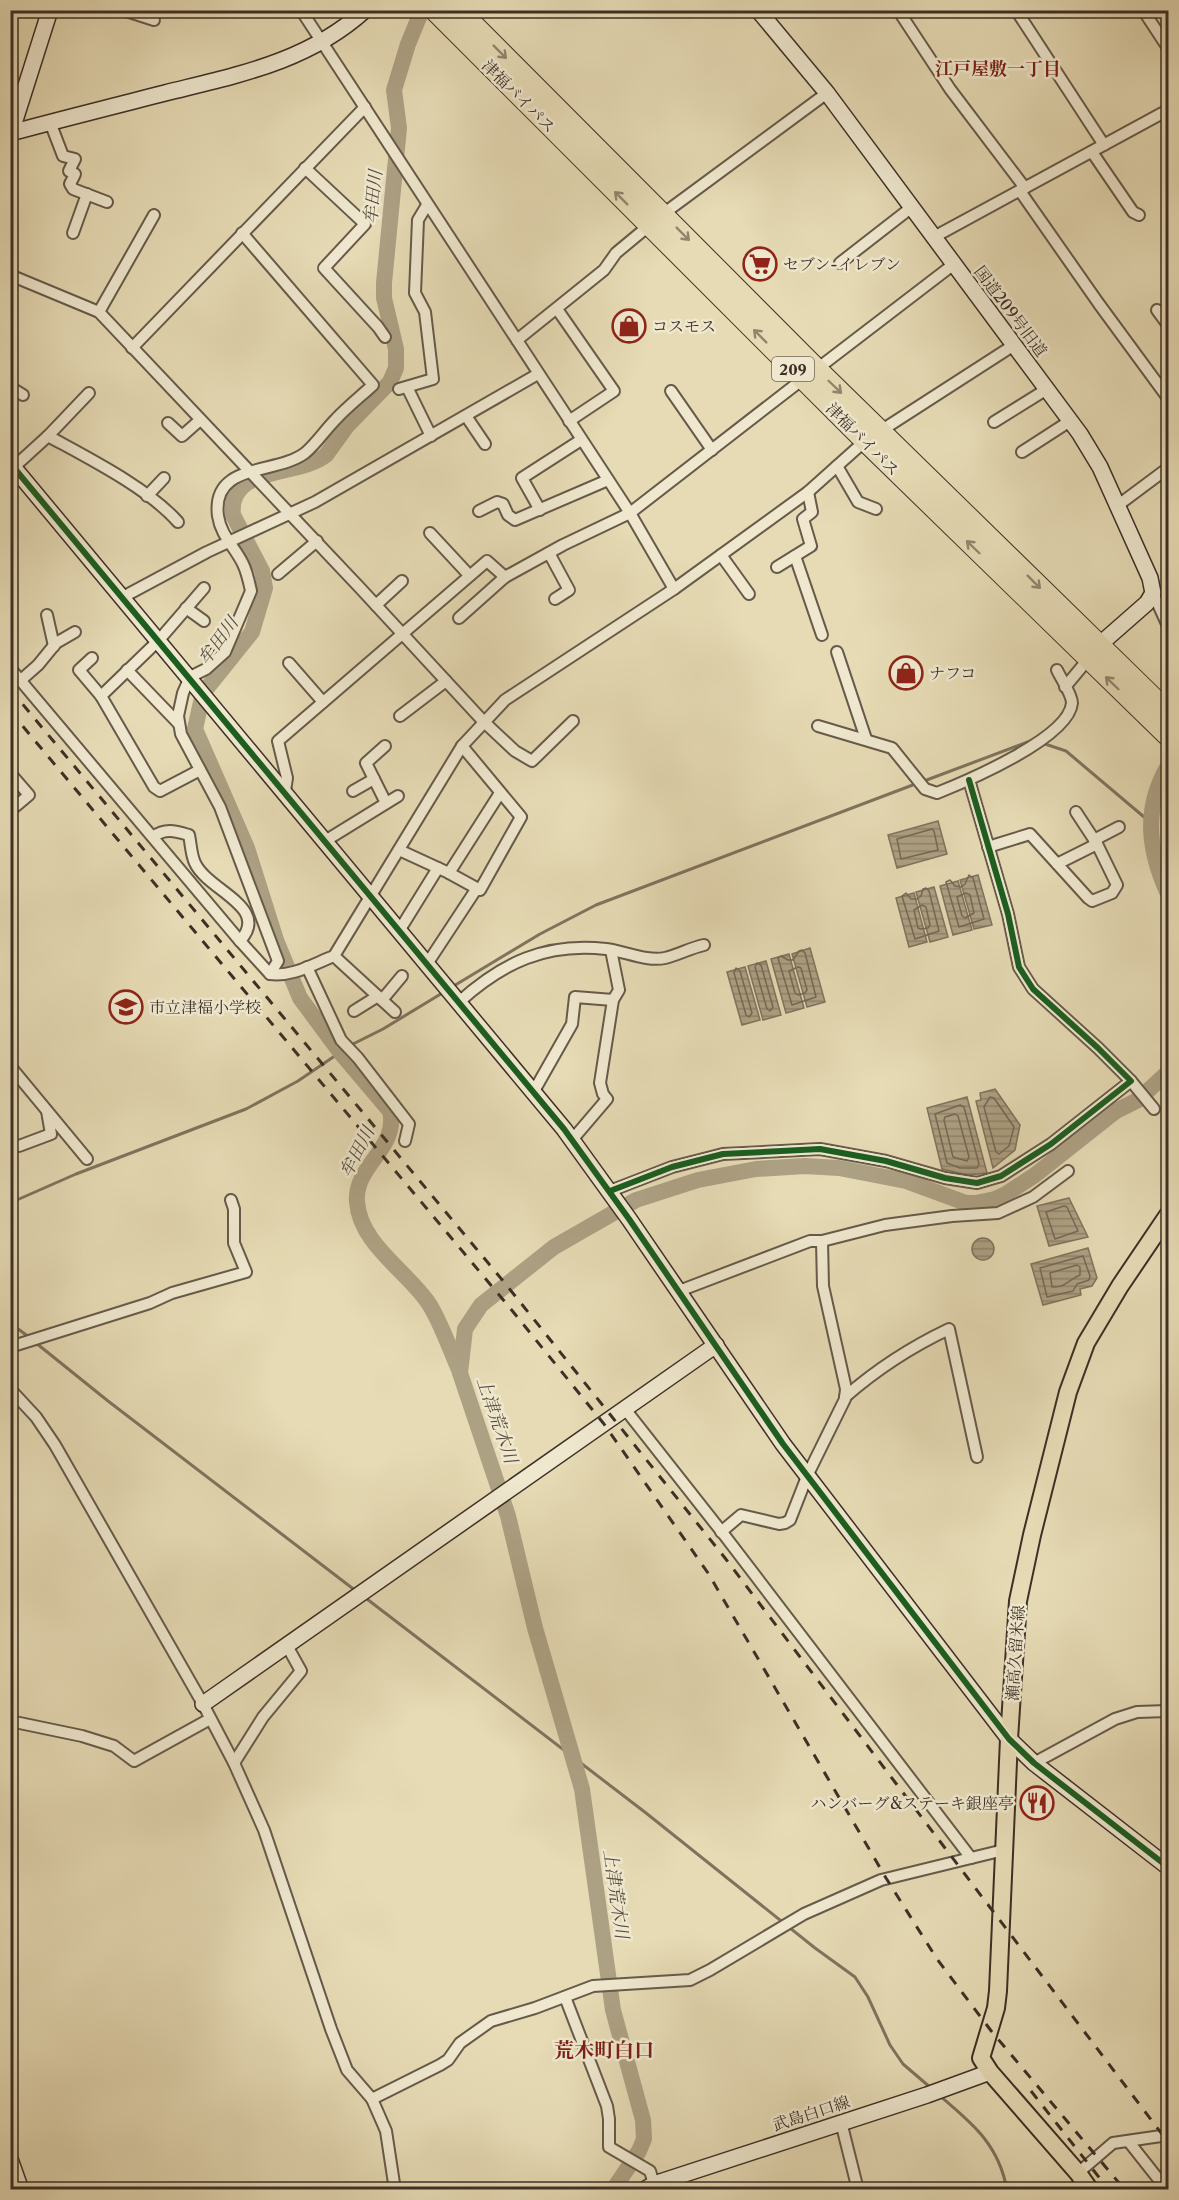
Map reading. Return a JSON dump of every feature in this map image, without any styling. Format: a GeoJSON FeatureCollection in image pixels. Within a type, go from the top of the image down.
{"type":"FeatureCollection","features":[{"type":"Feature","properties":{"kind":"highway","name":"津福バイパス"},"geometry":{"type":"LineString","coordinates":[[434,10],[656,220],[1164,724]]}},
{"type":"Feature","properties":{"kind":"highway","name":"津福バイパス"},"geometry":{"type":"LineString","coordinates":[[459,10],[656,220]]}},
{"type":"Feature","properties":{"kind":"main road","name":"瀬高久留米線"},"geometry":{"type":"LineString","coordinates":[[990,2072],[981,2058],[996,2008],[1018,1601],[1032,1534],[1068,1392],[1086,1343],[1120,1286],[1168,1215]]}},
{"type":"Feature","properties":{"kind":"main road"},"geometry":{"type":"LineString","coordinates":[[990,2072],[1078,2173],[1090,2190]]}},
{"type":"Feature","properties":{"kind":"street"},"geometry":{"type":"LineString","coordinates":[[11,134],[50,10]]}},
{"type":"Feature","properties":{"kind":"street"},"geometry":{"type":"LineString","coordinates":[[123,10],[154,20]]}},
{"type":"Feature","properties":{"kind":"street"},"geometry":{"type":"LineString","coordinates":[[301,10],[630,513],[674,589]]}},
{"type":"Feature","properties":{"kind":"street"},"geometry":{"type":"LineString","coordinates":[[11,134],[240,74],[283,60],[323,43],[365,10]]}},
{"type":"Feature","properties":{"kind":"street","name":"国道209号旧道"},"geometry":{"type":"LineString","coordinates":[[758,10],[826,93],[1070,421],[1100,467],[1150,578],[1153,593]]}},
{"type":"Feature","properties":{"kind":"street"},"geometry":{"type":"LineString","coordinates":[[898,10],[1099,304],[1168,398]]}},
{"type":"Feature","properties":{"kind":"street"},"geometry":{"type":"LineString","coordinates":[[1016,10],[1104,145]]}},
{"type":"Feature","properties":{"kind":"street"},"geometry":{"type":"LineString","coordinates":[[1143,10],[1168,48]]}},
{"type":"Feature","properties":{"kind":"street"},"geometry":{"type":"LineString","coordinates":[[517,339],[604,270],[616,253],[656,220],[826,93]]}},
{"type":"Feature","properties":{"kind":"street"},"geometry":{"type":"LineString","coordinates":[[132,348],[365,107]]}},
{"type":"Feature","properties":{"kind":"street"},"geometry":{"type":"LineString","coordinates":[[933,237],[1168,110]]}},
{"type":"Feature","properties":{"kind":"street"},"geometry":{"type":"LineString","coordinates":[[50,122],[63,156],[75,159],[69,171],[75,174],[70,184],[73,189],[107,202]]}},
{"type":"Feature","properties":{"kind":"street"},"geometry":{"type":"LineString","coordinates":[[1092,152],[1133,212],[1139,215]]}},
{"type":"Feature","properties":{"kind":"street"},"geometry":{"type":"LineString","coordinates":[[305,168],[365,224],[324,268],[385,337]]}},
{"type":"Feature","properties":{"kind":"street"},"geometry":{"type":"LineString","coordinates":[[73,233],[87,194]]}},
{"type":"Feature","properties":{"kind":"street"},"geometry":{"type":"LineString","coordinates":[[427,205],[418,220],[415,293],[425,312],[433,379],[403,388],[431,436]]}},
{"type":"Feature","properties":{"kind":"street"},"geometry":{"type":"LineString","coordinates":[[840,263],[912,207]]}},
{"type":"Feature","properties":{"kind":"street"},"geometry":{"type":"LineString","coordinates":[[99,312],[154,215]]}},
{"type":"Feature","properties":{"kind":"street"},"geometry":{"type":"LineString","coordinates":[[242,233],[373,385],[337,418],[306,452],[294,460],[249,471],[231,480],[220,492],[218,514],[222,532],[243,564],[251,591],[225,652],[206,669],[190,677],[183,693],[178,716],[181,734],[220,807],[278,961],[270,974]]}},
{"type":"Feature","properties":{"kind":"street"},"geometry":{"type":"LineString","coordinates":[[459,618],[505,576],[630,513],[954,264]]}},
{"type":"Feature","properties":{"kind":"street"},"geometry":{"type":"LineString","coordinates":[[10,275],[99,312],[317,541],[483,721],[515,751],[532,761],[573,721]]}},
{"type":"Feature","properties":{"kind":"street"},"geometry":{"type":"LineString","coordinates":[[557,309],[614,391],[569,421]]}},
{"type":"Feature","properties":{"kind":"street"},"geometry":{"type":"LineString","coordinates":[[1157,310],[1168,325]]}},
{"type":"Feature","properties":{"kind":"street"},"geometry":{"type":"LineString","coordinates":[[10,668],[240,941],[270,974],[284,976],[334,956],[462,746],[483,721],[506,700],[674,589],[808,492],[872,436],[1014,345]]}},
{"type":"Feature","properties":{"kind":"street"},"geometry":{"type":"LineString","coordinates":[[123,597],[229,542],[315,502],[538,374]]}},
{"type":"Feature","properties":{"kind":"street"},"geometry":{"type":"LineString","coordinates":[[10,387],[23,395]]}},
{"type":"Feature","properties":{"kind":"street"},"geometry":{"type":"LineString","coordinates":[[994,422],[1047,389]]}},
{"type":"Feature","properties":{"kind":"street"},"geometry":{"type":"LineString","coordinates":[[671,392],[712,450]]}},
{"type":"Feature","properties":{"kind":"street"},"geometry":{"type":"LineString","coordinates":[[90,393],[48,436],[12,465],[573,1140],[783,1444],[1009,1739],[1034,1763],[1168,1867]]}},
{"type":"Feature","properties":{"kind":"street"},"geometry":{"type":"LineString","coordinates":[[466,416],[485,444]]}},
{"type":"Feature","properties":{"kind":"street"},"geometry":{"type":"LineString","coordinates":[[168,423],[182,436],[200,420]]}},
{"type":"Feature","properties":{"kind":"street"},"geometry":{"type":"LineString","coordinates":[[1022,452],[1070,421]]}},
{"type":"Feature","properties":{"kind":"street"},"geometry":{"type":"LineString","coordinates":[[48,436],[109,471],[167,509],[178,522]]}},
{"type":"Feature","properties":{"kind":"street"},"geometry":{"type":"LineString","coordinates":[[540,510],[522,478],[582,440]]}},
{"type":"Feature","properties":{"kind":"street"},"geometry":{"type":"LineString","coordinates":[[837,466],[858,501],[876,508]]}},
{"type":"Feature","properties":{"kind":"street"},"geometry":{"type":"LineString","coordinates":[[1118,506],[1168,468]]}},
{"type":"Feature","properties":{"kind":"street"},"geometry":{"type":"LineString","coordinates":[[147,496],[164,478]]}},
{"type":"Feature","properties":{"kind":"street"},"geometry":{"type":"LineString","coordinates":[[479,511],[497,502],[503,504],[508,516],[515,520],[608,480]]}},
{"type":"Feature","properties":{"kind":"street"},"geometry":{"type":"LineString","coordinates":[[777,567],[811,546],[803,519],[812,512],[808,492]]}},
{"type":"Feature","properties":{"kind":"street"},"geometry":{"type":"LineString","coordinates":[[430,533],[469,575]]}},
{"type":"Feature","properties":{"kind":"street"},"geometry":{"type":"LineString","coordinates":[[278,574],[317,541]]}},
{"type":"Feature","properties":{"kind":"street"},"geometry":{"type":"LineString","coordinates":[[549,553],[569,590],[555,599]]}},
{"type":"Feature","properties":{"kind":"street"},"geometry":{"type":"LineString","coordinates":[[721,555],[749,594]]}},
{"type":"Feature","properties":{"kind":"street"},"geometry":{"type":"LineString","coordinates":[[795,556],[822,635]]}},
{"type":"Feature","properties":{"kind":"street"},"geometry":{"type":"LineString","coordinates":[[285,791],[286,778],[278,741],[486,561],[505,576]]}},
{"type":"Feature","properties":{"kind":"street"},"geometry":{"type":"LineString","coordinates":[[376,605],[402,581]]}},
{"type":"Feature","properties":{"kind":"street"},"geometry":{"type":"LineString","coordinates":[[101,696],[159,640],[204,588]]}},
{"type":"Feature","properties":{"kind":"street"},"geometry":{"type":"LineString","coordinates":[[1065,687],[1093,653],[1147,603],[1153,593]]}},
{"type":"Feature","properties":{"kind":"street"},"geometry":{"type":"LineString","coordinates":[[1153,593],[1168,626]]}},
{"type":"Feature","properties":{"kind":"street"},"geometry":{"type":"LineString","coordinates":[[186,608],[204,621]]}},
{"type":"Feature","properties":{"kind":"street"},"geometry":{"type":"LineString","coordinates":[[47,615],[54,646]]}},
{"type":"Feature","properties":{"kind":"street"},"geometry":{"type":"LineString","coordinates":[[21,680],[54,646],[75,632]]}},
{"type":"Feature","properties":{"kind":"street"},"geometry":{"type":"LineString","coordinates":[[837,652],[866,739]]}},
{"type":"Feature","properties":{"kind":"street"},"geometry":{"type":"LineString","coordinates":[[92,658],[75,673],[101,696],[154,787],[160,791],[200,770]]}},
{"type":"Feature","properties":{"kind":"street"},"geometry":{"type":"LineString","coordinates":[[289,663],[323,702]]}},
{"type":"Feature","properties":{"kind":"street"},"geometry":{"type":"LineString","coordinates":[[127,670],[179,724]]}},
{"type":"Feature","properties":{"kind":"street"},"geometry":{"type":"LineString","coordinates":[[818,726],[892,747],[925,789],[938,793],[969,780],[1026,750],[1069,716],[1072,701],[1057,670]]}},
{"type":"Feature","properties":{"kind":"street"},"geometry":{"type":"LineString","coordinates":[[400,716],[446,681]]}},
{"type":"Feature","properties":{"kind":"street"},"geometry":{"type":"LineString","coordinates":[[385,746],[366,763],[386,803]]}},
{"type":"Feature","properties":{"kind":"street"},"geometry":{"type":"LineString","coordinates":[[399,850],[444,870],[480,890],[521,817],[462,746]]}},
{"type":"Feature","properties":{"kind":"street"},"geometry":{"type":"LineString","coordinates":[[10,773],[29,795],[10,811]]}},
{"type":"Feature","properties":{"kind":"street"},"geometry":{"type":"LineString","coordinates":[[353,791],[374,779]]}},
{"type":"Feature","properties":{"kind":"street"},"geometry":{"type":"LineString","coordinates":[[969,780],[1008,914],[1019,968],[1033,989],[1098,1048],[1131,1081],[1154,1109]]}},
{"type":"Feature","properties":{"kind":"street"},"geometry":{"type":"LineString","coordinates":[[399,931],[500,793]]}},
{"type":"Feature","properties":{"kind":"street"},"geometry":{"type":"LineString","coordinates":[[326,842],[399,796]]}},
{"type":"Feature","properties":{"kind":"street"},"geometry":{"type":"LineString","coordinates":[[988,847],[1030,834],[1092,901],[1112,893],[1117,885],[1096,842],[1076,812]]}},
{"type":"Feature","properties":{"kind":"street"},"geometry":{"type":"LineString","coordinates":[[1057,864],[1119,827]]}},
{"type":"Feature","properties":{"kind":"street"},"geometry":{"type":"LineString","coordinates":[[153,837],[161,831],[174,830],[189,835],[195,863],[215,887],[245,910],[248,933],[240,941]]}},
{"type":"Feature","properties":{"kind":"street"},"geometry":{"type":"LineString","coordinates":[[427,964],[477,888]]}},
{"type":"Feature","properties":{"kind":"street"},"geometry":{"type":"LineString","coordinates":[[459,1002],[513,964],[544,951],[562,948],[610,950],[664,958],[687,948],[704,945]]}},
{"type":"Feature","properties":{"kind":"street"},"geometry":{"type":"LineString","coordinates":[[573,1140],[607,1099],[600,1083],[613,1000],[620,990],[610,950]]}},
{"type":"Feature","properties":{"kind":"street"},"geometry":{"type":"LineString","coordinates":[[334,956],[395,1012]]}},
{"type":"Feature","properties":{"kind":"street"},"geometry":{"type":"LineString","coordinates":[[307,967],[341,1040],[358,1058],[409,1124],[405,1141]]}},
{"type":"Feature","properties":{"kind":"street"},"geometry":{"type":"LineString","coordinates":[[354,1011],[380,998],[402,976]]}},
{"type":"Feature","properties":{"kind":"street"},"geometry":{"type":"LineString","coordinates":[[534,1091],[572,1024],[575,997],[613,1000]]}},
{"type":"Feature","properties":{"kind":"street"},"geometry":{"type":"LineString","coordinates":[[10,1066],[87,1159]]}},
{"type":"Feature","properties":{"kind":"street"},"geometry":{"type":"LineString","coordinates":[[610,1191],[672,1167],[723,1154],[820,1149],[886,1161],[945,1178],[977,1183],[1001,1176],[1051,1144],[1131,1081]]}},
{"type":"Feature","properties":{"kind":"street"},"geometry":{"type":"LineString","coordinates":[[19,1146],[51,1134],[47,1111]]}},
{"type":"Feature","properties":{"kind":"street"},"geometry":{"type":"LineString","coordinates":[[679,1291],[810,1241],[822,1241],[885,1225],[952,1216],[998,1213],[1033,1197],[1068,1171]]}},
{"type":"Feature","properties":{"kind":"street"},"geometry":{"type":"LineString","coordinates":[[10,1347],[150,1303],[172,1293],[246,1272],[234,1243],[234,1209],[231,1200]]}},
{"type":"Feature","properties":{"kind":"street"},"geometry":{"type":"LineString","coordinates":[[721,1532],[741,1515],[780,1524],[789,1520],[807,1476],[845,1397],[846,1389],[824,1286],[822,1241]]}},
{"type":"Feature","properties":{"kind":"street"},"geometry":{"type":"LineString","coordinates":[[845,1397],[872,1373],[922,1342],[949,1329],[977,1457]]}},
{"type":"Feature","properties":{"kind":"street"},"geometry":{"type":"LineString","coordinates":[[203,1704],[716,1345]]}},
{"type":"Feature","properties":{"kind":"street"},"geometry":{"type":"LineString","coordinates":[[10,1389],[36,1417],[55,1444],[203,1704],[234,1763],[264,1830],[347,2070],[372,2099],[386,2131],[395,2190]]}},
{"type":"Feature","properties":{"kind":"street"},"geometry":{"type":"LineString","coordinates":[[625,1409],[970,1858]]}},
{"type":"Feature","properties":{"kind":"street"},"geometry":{"type":"LineString","coordinates":[[234,1763],[263,1717],[301,1671],[286,1644]]}},
{"type":"Feature","properties":{"kind":"street"},"geometry":{"type":"LineString","coordinates":[[1034,1763],[1115,1719],[1137,1712],[1168,1711]]}},
{"type":"Feature","properties":{"kind":"street"},"geometry":{"type":"LineString","coordinates":[[10,1721],[73,1734],[114,1746],[134,1761],[210,1719]]}},
{"type":"Feature","properties":{"kind":"street"},"geometry":{"type":"LineString","coordinates":[[372,2099],[448,2060],[460,2043],[491,2021],[593,1986],[690,1980],[804,1914],[881,1880],[1004,1850]]}},
{"type":"Feature","properties":{"kind":"street"},"geometry":{"type":"LineString","coordinates":[[565,1997],[607,2106],[609,2146],[649,2182]]}},
{"type":"Feature","properties":{"kind":"street","name":"武島白口線"},"geometry":{"type":"LineString","coordinates":[[649,2182],[927,2095],[990,2072]]}},
{"type":"Feature","properties":{"kind":"street"},"geometry":{"type":"LineString","coordinates":[[841,2122],[858,2190]]}},
{"type":"Feature","properties":{"kind":"street"},"geometry":{"type":"LineString","coordinates":[[1078,2173],[1113,2143],[1168,2135]]}},
{"type":"Feature","properties":{"kind":"street"},"geometry":{"type":"LineString","coordinates":[[1129,2142],[1167,2190]]}},
{"type":"Feature","properties":{"kind":"street"},"geometry":{"type":"LineString","coordinates":[[10,2159],[21,2190]]}},
{"type":"Feature","properties":{"kind":"water"},"geometry":{"type":"Polygon","coordinates":[[[938,821],[947,854],[897,868],[888,835],[938,821]]]}},
{"type":"Feature","properties":{"kind":"water"},"geometry":{"type":"Polygon","coordinates":[[[978,875],[992,925],[974,929],[960,880],[978,875]]]}},
{"type":"Feature","properties":{"kind":"water"},"geometry":{"type":"Polygon","coordinates":[[[958,881],[972,930],[953,935],[940,886],[958,881]]]}},
{"type":"Feature","properties":{"kind":"water"},"geometry":{"type":"Polygon","coordinates":[[[934,887],[948,937],[930,942],[916,892],[934,887]]]}},
{"type":"Feature","properties":{"kind":"water"},"geometry":{"type":"Polygon","coordinates":[[[914,893],[927,942],[909,947],[896,898],[914,893]]]}},
{"type":"Feature","properties":{"kind":"water"},"geometry":{"type":"Polygon","coordinates":[[[810,948],[825,1002],[807,1007],[792,954],[810,948]]]}},
{"type":"Feature","properties":{"kind":"water"},"geometry":{"type":"Polygon","coordinates":[[[789,954],[804,1008],[786,1013],[771,959],[789,954]]]}},
{"type":"Feature","properties":{"kind":"water"},"geometry":{"type":"Polygon","coordinates":[[[766,961],[781,1015],[763,1020],[748,966],[766,961]]]}},
{"type":"Feature","properties":{"kind":"water"},"geometry":{"type":"Polygon","coordinates":[[[745,967],[760,1020],[742,1025],[727,972],[745,967]]]}},
{"type":"Feature","properties":{"kind":"water"},"geometry":{"type":"Polygon","coordinates":[[[995,1089],[1020,1125],[1015,1150],[993,1168],[976,1101],[981,1100],[980,1093],[995,1089]]]}},
{"type":"Feature","properties":{"kind":"water"},"geometry":{"type":"Polygon","coordinates":[[[967,1097],[987,1173],[968,1175],[942,1169],[927,1108],[967,1097]]]}},
{"type":"Feature","properties":{"kind":"water"},"geometry":{"type":"Polygon","coordinates":[[[1069,1198],[1088,1237],[1049,1246],[1037,1206],[1069,1198]]]}},
{"type":"Feature","properties":{"kind":"water"},"geometry":{"type":"Polygon","coordinates":[[[979,1238],[987,1238],[994,1245],[994,1253],[987,1260],[979,1260],[972,1253],[972,1245],[979,1238]]]}},
{"type":"Feature","properties":{"kind":"water"},"geometry":{"type":"Polygon","coordinates":[[[1088,1248],[1097,1278],[1092,1286],[1080,1289],[1081,1295],[1043,1305],[1031,1264],[1088,1248]]]}},
{"type":"Feature","properties":{"kind":"waterway","name":"牟田川"},"geometry":{"type":"LineString","coordinates":[[422,10],[408,44],[394,90],[399,128],[384,298],[396,349],[396,368],[390,382],[347,426],[326,455],[300,467],[253,480],[241,488],[234,499],[233,515],[262,571],[265,588],[252,632],[203,693],[195,729],[247,848],[276,940],[300,998],[340,1052],[390,1111],[391,1124],[388,1136],[368,1167],[358,1189],[357,1202],[360,1217],[374,1243],[427,1301],[460,1372]]}},
{"type":"Feature","properties":{"kind":"waterway"},"geometry":{"type":"LineString","coordinates":[[924,781],[1033,740]]}},
{"type":"Feature","properties":{"kind":"waterway"},"geometry":{"type":"LineString","coordinates":[[1042,743],[1066,751],[1150,822]]}},
{"type":"Feature","properties":{"kind":"waterway","name":"上津荒木川"},"geometry":{"type":"LineString","coordinates":[[1168,766],[1155,798],[1151,830],[1156,861],[1168,894]]}},
{"type":"Feature","properties":{"kind":"waterway"},"geometry":{"type":"LineString","coordinates":[[452,987],[540,934],[596,905],[918,783]]}},
{"type":"Feature","properties":{"kind":"waterway"},"geometry":{"type":"LineString","coordinates":[[351,1045],[383,1029],[444,992]]}},
{"type":"Feature","properties":{"kind":"waterway"},"geometry":{"type":"LineString","coordinates":[[10,1203],[76,1174],[246,1109],[298,1081],[345,1049]]}},
{"type":"Feature","properties":{"kind":"waterway","name":"上津荒木川"},"geometry":{"type":"LineString","coordinates":[[613,2190],[639,2151],[644,2139],[643,2120],[613,2010],[582,1789],[535,1628],[508,1516],[460,1373],[465,1329],[481,1305],[554,1247],[636,1200],[698,1180],[756,1169],[805,1166],[839,1168],[906,1181],[966,1203],[995,1199],[1035,1175],[1116,1111],[1138,1100],[1168,1072]]}},
{"type":"Feature","properties":{"kind":"waterway"},"geometry":{"type":"LineString","coordinates":[[10,1323],[29,1337]]}},
{"type":"Feature","properties":{"kind":"waterway"},"geometry":{"type":"LineString","coordinates":[[36,1343],[356,1591]]}},
{"type":"Feature","properties":{"kind":"waterway"},"geometry":{"type":"LineString","coordinates":[[363,1596],[855,1977],[868,1997],[890,2045],[903,2064],[931,2088]]}},
{"type":"Feature","properties":{"kind":"waterway"},"geometry":{"type":"LineString","coordinates":[[940,2096],[974,2126],[991,2148],[998,2160],[1007,2190]]}},
{"type":"Feature","properties":{"kind":"railway"},"geometry":{"type":"LineString","coordinates":[[10,689],[504,1282],[725,1558],[1168,2142]]}},
{"type":"Feature","properties":{"kind":"railway"},"geometry":{"type":"LineString","coordinates":[[10,711],[510,1308],[604,1424],[708,1573],[886,1878],[937,1959],[992,2032],[1125,2190]]}},
{"type":"Feature","properties":{"kind":"railway"},"geometry":{"type":"LineString","coordinates":[[1031,2091],[1109,2190]]}},
{"type":"Feature","properties":{"kind":"cycle path"},"geometry":{"type":"LineString","coordinates":[[10,463],[564,1129],[629,1219],[783,1444],[1009,1739],[1034,1763],[1168,1867]]}},
{"type":"Feature","properties":{"kind":"cycle path"},"geometry":{"type":"LineString","coordinates":[[610,1191],[672,1167],[723,1154],[820,1149],[886,1161],[945,1178],[977,1183],[1001,1176],[1051,1144],[1131,1081],[1033,989],[1019,967],[1008,914],[969,780]]}},
{"type":"Feature","properties":{"kind":"place","name":"セブン-イレブン"},"geometry":{"type":"Point","coordinates":[760,264]}},
{"type":"Feature","properties":{"kind":"place","name":"コスモス"},"geometry":{"type":"Point","coordinates":[629,326]}},
{"type":"Feature","properties":{"kind":"place","name":"ナフコ"},"geometry":{"type":"Point","coordinates":[906,673]}},
{"type":"Feature","properties":{"kind":"place","name":"市立津福小学校"},"geometry":{"type":"Point","coordinates":[126,1007]}},
{"type":"Feature","properties":{"kind":"place","name":"ハンバーグ&ステーキ銀座亭"},"geometry":{"type":"Point","coordinates":[1037,1803]}},
{"type":"Feature","properties":{"kind":"district","name":"江戸屋敷一丁目"},"geometry":{"type":"Point","coordinates":[998,69]}},
{"type":"Feature","properties":{"kind":"district","name":"荒木町白口"},"geometry":{"type":"Point","coordinates":[604,2050]}}]}
